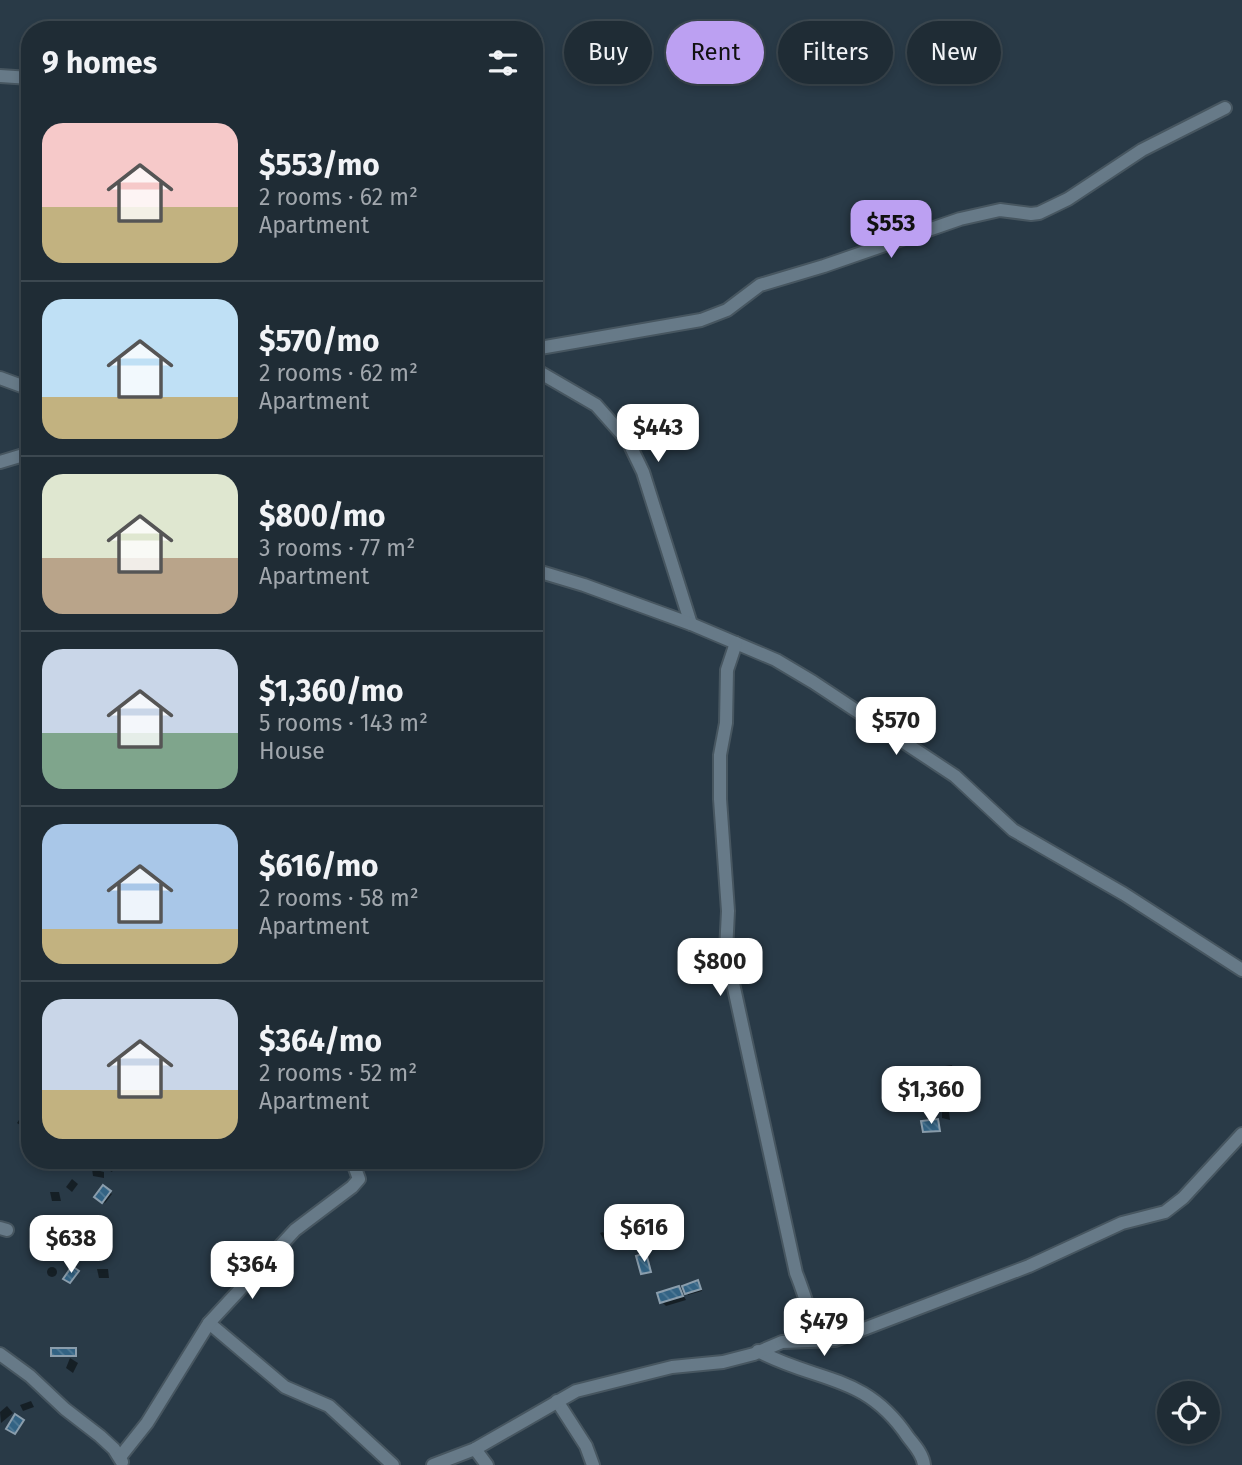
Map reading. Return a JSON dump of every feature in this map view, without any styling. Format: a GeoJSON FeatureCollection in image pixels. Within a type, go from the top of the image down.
{"type":"FeatureCollection","features":[{"type":"Feature","properties":{"kind":"street"},"geometry":{"type":"LineString","coordinates":[[0,76],[21,77]]}},
{"type":"Feature","properties":{"kind":"street"},"geometry":{"type":"LineString","coordinates":[[543,347],[701,320],[727,310],[760,285],[960,219],[1000,211],[1039,213],[1069,199],[1142,150],[1225,108]]}},
{"type":"Feature","properties":{"kind":"street"},"geometry":{"type":"LineString","coordinates":[[543,374],[596,405],[628,441],[643,472],[691,624]]}},
{"type":"Feature","properties":{"kind":"street"},"geometry":{"type":"LineString","coordinates":[[0,378],[21,386]]}},
{"type":"Feature","properties":{"kind":"street"},"geometry":{"type":"LineString","coordinates":[[0,462],[21,456]]}},
{"type":"Feature","properties":{"kind":"street"},"geometry":{"type":"LineString","coordinates":[[543,573],[691,624],[776,660],[955,776],[1013,830],[1125,894],[1242,970]]}},
{"type":"Feature","properties":{"kind":"street"},"geometry":{"type":"LineString","coordinates":[[736,643],[727,670],[726,723],[720,755],[720,799],[729,911],[726,951],[796,1273],[815,1329],[822,1341]]}},
{"type":"Feature","properties":{"kind":"street"},"geometry":{"type":"LineString","coordinates":[[433,1465],[475,1449],[576,1391],[672,1367],[723,1362],[782,1342],[835,1340],[1029,1266],[1122,1223],[1165,1212],[1182,1198],[1242,1135]]}},
{"type":"Feature","properties":{"kind":"street"},"geometry":{"type":"LineString","coordinates":[[0,1354],[100,1436],[121,1461],[209,1323],[295,1230],[352,1187],[359,1179],[355,1169]]}},
{"type":"Feature","properties":{"kind":"street"},"geometry":{"type":"LineString","coordinates":[[209,1323],[285,1387],[329,1406],[393,1465]]}},
{"type":"Feature","properties":{"kind":"street"},"geometry":{"type":"LineString","coordinates":[[758,1352],[839,1380],[873,1397],[902,1427],[923,1458],[924,1465]]}},
{"type":"Feature","properties":{"kind":"street"},"geometry":{"type":"LineString","coordinates":[[557,1401],[586,1446],[593,1465]]}},
{"type":"Feature","properties":{"kind":"street"},"geometry":{"type":"LineString","coordinates":[[475,1449],[488,1465]]}},
{"type":"Feature","properties":{"kind":"building"},"geometry":{"type":"Polygon","coordinates":[[[938,1119],[940,1131],[923,1132],[921,1121],[938,1119]]]}},
{"type":"Feature","properties":{"kind":"building"},"geometry":{"type":"Polygon","coordinates":[[[103,1185],[111,1191],[102,1203],[94,1197],[103,1185]]]}},
{"type":"Feature","properties":{"kind":"building"},"geometry":{"type":"Polygon","coordinates":[[[642,1206],[647,1212],[636,1222],[631,1216],[642,1206]]]}},
{"type":"Feature","properties":{"kind":"building"},"geometry":{"type":"Polygon","coordinates":[[[623,1223],[625,1233],[609,1237],[607,1227],[623,1223]]]}},
{"type":"Feature","properties":{"kind":"building"},"geometry":{"type":"Polygon","coordinates":[[[646,1253],[651,1272],[641,1274],[636,1256],[646,1253]]]}},
{"type":"Feature","properties":{"kind":"building"},"geometry":{"type":"Polygon","coordinates":[[[72,1266],[79,1271],[70,1283],[63,1279],[72,1266]]]}},
{"type":"Feature","properties":{"kind":"building"},"geometry":{"type":"Polygon","coordinates":[[[698,1280],[701,1289],[685,1294],[682,1286],[698,1280]]]}},
{"type":"Feature","properties":{"kind":"building"},"geometry":{"type":"Polygon","coordinates":[[[679,1286],[683,1296],[660,1303],[657,1293],[679,1286]]]}},
{"type":"Feature","properties":{"kind":"building"},"geometry":{"type":"Polygon","coordinates":[[[51,1348],[76,1348],[76,1356],[51,1356],[51,1348]]]}},
{"type":"Feature","properties":{"kind":"building"},"geometry":{"type":"Polygon","coordinates":[[[15,1414],[24,1420],[15,1434],[6,1429],[15,1414]]]}}]}
